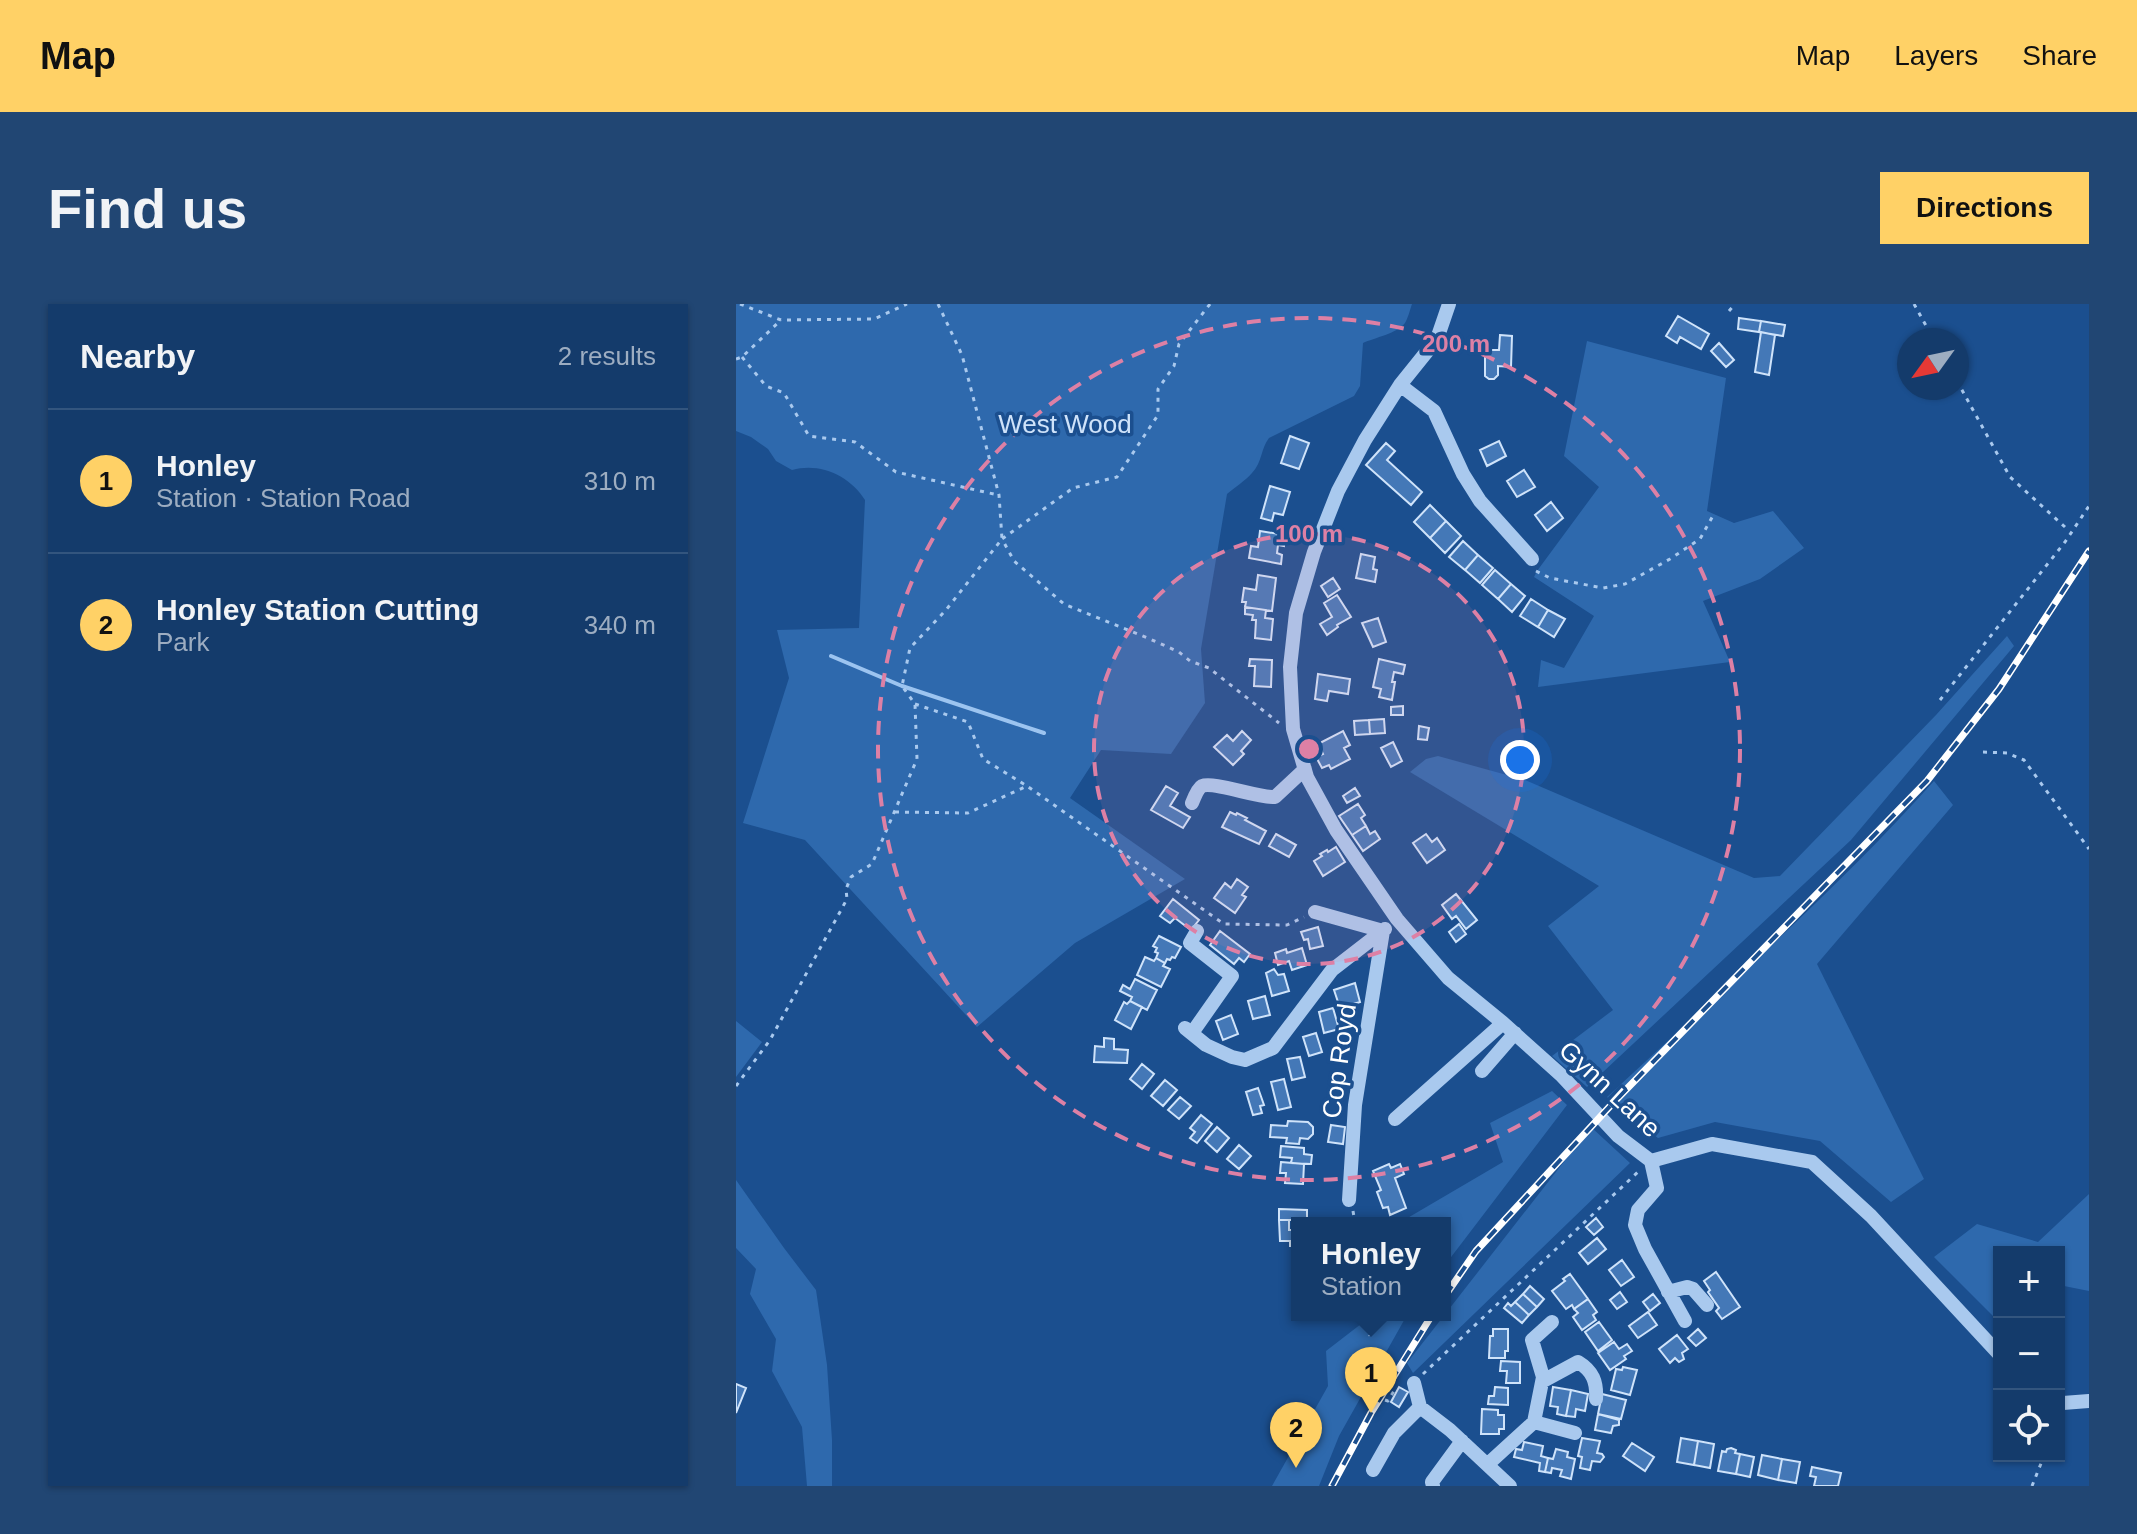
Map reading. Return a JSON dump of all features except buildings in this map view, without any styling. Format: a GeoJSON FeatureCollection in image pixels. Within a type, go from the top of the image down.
{"type":"FeatureCollection","features":[{"type":"Feature","properties":{"kind":"street","name":"Gynn Lane"},"geometry":{"type":"LineString","coordinates":[[1449,304],[1437,339],[1400,385],[1365,440],[1338,491],[1314,552],[1296,613],[1290,667],[1293,729],[1307,777],[1336,830],[1397,919],[1448,978],[1561,1075],[1618,1136],[1651,1161],[1712,1144],[1812,1162],[1871,1216],[1993,1348]]}},
{"type":"Feature","properties":{"kind":"street"},"geometry":{"type":"LineString","coordinates":[[1400,385],[1434,411],[1463,474],[1480,501],[1532,559]]}},
{"type":"Feature","properties":{"kind":"street"},"geometry":{"type":"LineString","coordinates":[[1192,803],[1204,785],[1275,797],[1305,769]]}},
{"type":"Feature","properties":{"kind":"street"},"geometry":{"type":"LineString","coordinates":[[1315,912],[1383,931]]}},
{"type":"Feature","properties":{"kind":"street"},"geometry":{"type":"LineString","coordinates":[[1197,931],[1190,943],[1232,976],[1188,1031],[1206,1045],[1245,1060],[1273,1048],[1332,970],[1397,919]]}},
{"type":"Feature","properties":{"kind":"street","name":"Cop Royd"},"geometry":{"type":"LineString","coordinates":[[1349,1200],[1355,1105],[1383,931]]}},
{"type":"Feature","properties":{"kind":"street"},"geometry":{"type":"LineString","coordinates":[[1482,1071],[1509,1028]]}},
{"type":"Feature","properties":{"kind":"street"},"geometry":{"type":"LineString","coordinates":[[1395,1119],[1509,1028]]}},
{"type":"Feature","properties":{"kind":"street"},"geometry":{"type":"LineString","coordinates":[[1651,1161],[1657,1188],[1638,1210],[1635,1225],[1685,1321]]}},
{"type":"Feature","properties":{"kind":"street"},"geometry":{"type":"LineString","coordinates":[[1668,1292],[1687,1287],[1693,1289],[1707,1305]]}},
{"type":"Feature","properties":{"kind":"street"},"geometry":{"type":"LineString","coordinates":[[1488,1464],[1534,1422],[1543,1381],[1532,1340],[1552,1322]]}},
{"type":"Feature","properties":{"kind":"street"},"geometry":{"type":"LineString","coordinates":[[1543,1381],[1578,1362],[1586,1367],[1597,1383],[1596,1399]]}},
{"type":"Feature","properties":{"kind":"street"},"geometry":{"type":"LineString","coordinates":[[1414,1383],[1420,1407],[1510,1486]]}},
{"type":"Feature","properties":{"kind":"street"},"geometry":{"type":"LineString","coordinates":[[2065,1403],[2089,1401]]}},
{"type":"Feature","properties":{"kind":"street"},"geometry":{"type":"LineString","coordinates":[[1373,1470],[1394,1433],[1420,1407]]}},
{"type":"Feature","properties":{"kind":"street"},"geometry":{"type":"LineString","coordinates":[[1534,1422],[1575,1433]]}},
{"type":"Feature","properties":{"kind":"street"},"geometry":{"type":"LineString","coordinates":[[1433,1486],[1432,1482],[1462,1441]]}},
{"type":"Feature","properties":{"kind":"path"},"geometry":{"type":"LineString","coordinates":[[740,304],[781,320],[874,319],[907,304]]}},
{"type":"Feature","properties":{"kind":"path"},"geometry":{"type":"LineString","coordinates":[[938,304],[962,355],[999,495],[1002,539],[1014,561],[1064,604],[1150,639],[1209,668],[1287,729],[1293,729]]}},
{"type":"Feature","properties":{"kind":"path"},"geometry":{"type":"LineString","coordinates":[[736,1086],[770,1040],[847,899],[846,889],[851,877],[872,864],[917,759],[915,704],[902,686],[910,648],[946,610],[1002,539],[1073,488],[1117,477],[1158,415],[1158,389],[1174,366],[1179,344],[1210,304]]}},
{"type":"Feature","properties":{"kind":"path"},"geometry":{"type":"LineString","coordinates":[[1729,311],[1735,304]]}},
{"type":"Feature","properties":{"kind":"path"},"geometry":{"type":"LineString","coordinates":[[1914,304],[1927,328]]}},
{"type":"Feature","properties":{"kind":"path"},"geometry":{"type":"LineString","coordinates":[[736,359],[742,357],[781,320]]}},
{"type":"Feature","properties":{"kind":"path"},"geometry":{"type":"LineString","coordinates":[[742,357],[766,386],[784,393],[809,436],[855,442],[896,472],[999,495]]}},
{"type":"Feature","properties":{"kind":"path"},"geometry":{"type":"LineString","coordinates":[[1967,400],[2010,477],[2065,527]]}},
{"type":"Feature","properties":{"kind":"path"},"geometry":{"type":"LineString","coordinates":[[1940,700],[2065,542],[2089,506]]}},
{"type":"Feature","properties":{"kind":"path"},"geometry":{"type":"LineString","coordinates":[[1532,559],[1537,571],[1550,578],[1603,588],[1625,584],[1700,539],[1714,514]]}},
{"type":"Feature","properties":{"kind":"path"},"geometry":{"type":"LineString","coordinates":[[915,704],[968,722],[983,759],[1027,786],[1224,924],[1287,925],[1315,912]]}},
{"type":"Feature","properties":{"kind":"path"},"geometry":{"type":"LineString","coordinates":[[1983,752],[2007,753],[2024,760],[2089,849]]}},
{"type":"Feature","properties":{"kind":"path"},"geometry":{"type":"LineString","coordinates":[[895,812],[968,813],[1027,786]]}},
{"type":"Feature","properties":{"kind":"path"},"geometry":{"type":"LineString","coordinates":[[1414,1383],[1651,1161]]}},
{"type":"Feature","properties":{"kind":"path"},"geometry":{"type":"LineString","coordinates":[[1368,1321],[1370,1336]]}},
{"type":"Feature","properties":{"kind":"path"},"geometry":{"type":"LineString","coordinates":[[1385,1400],[1388,1401],[1395,1389],[1397,1391]]}},
{"type":"Feature","properties":{"kind":"path"},"geometry":{"type":"LineString","coordinates":[[2032,1486],[2042,1462]]}},
{"type":"Feature","properties":{"kind":"green space","name":"West Wood"},"geometry":{"type":"Polygon","coordinates":[[[736,304],[1412,304],[1402,327],[1363,343],[1360,386],[1354,396],[1269,438],[1255,469],[1227,494],[1201,649],[1205,703],[1171,754],[1101,750],[1070,798],[1185,879],[1075,943],[977,1027],[805,840],[743,823],[789,678],[777,630],[859,628],[865,500],[843,478],[813,468],[792,470],[776,461],[768,449],[751,437],[736,431],[736,304]]]}},
{"type":"Feature","properties":{"kind":"green space"},"geometry":{"type":"Polygon","coordinates":[[[1587,341],[1726,378],[1707,511],[1734,523],[1773,511],[1804,548],[1760,579],[1703,601],[1730,662],[1538,687],[1541,660],[1564,668],[1594,616],[1534,577],[1599,487],[1564,456],[1587,341]]]}},
{"type":"Feature","properties":{"kind":"green space"},"geometry":{"type":"Polygon","coordinates":[[[2007,636],[2014,646],[1851,840],[1587,1087],[1552,1056],[1613,1010],[1548,926],[1599,886],[1410,772],[1426,759],[1438,756],[1525,780],[1754,878],[1780,876],[1936,715],[2007,636]]]}},
{"type":"Feature","properties":{"kind":"green space"},"geometry":{"type":"Polygon","coordinates":[[[1934,781],[1953,805],[1817,964],[1924,1179],[1891,1202],[1820,1141],[1715,1122],[1658,1138],[1607,1097],[1856,864],[1934,781]]]}},
{"type":"Feature","properties":{"kind":"green space"},"geometry":{"type":"Polygon","coordinates":[[[736,1021],[762,1042],[736,1077],[736,1021]]]}},
{"type":"Feature","properties":{"kind":"green space"},"geometry":{"type":"Polygon","coordinates":[[[1552,1091],[1567,1105],[1451,1257],[1451,1217],[1409,1217],[1503,1162],[1490,1123],[1552,1091]]]}},
{"type":"Feature","properties":{"kind":"green space"},"geometry":{"type":"Polygon","coordinates":[[[1591,1127],[1630,1163],[1413,1373],[1407,1363],[1440,1321],[1451,1321],[1451,1307],[1591,1127]]]}},
{"type":"Feature","properties":{"kind":"green space"},"geometry":{"type":"Polygon","coordinates":[[[736,1180],[816,1290],[827,1365],[832,1486],[807,1486],[802,1427],[772,1371],[776,1339],[750,1294],[756,1269],[736,1248],[736,1180]]]}},
{"type":"Feature","properties":{"kind":"green space"},"geometry":{"type":"Polygon","coordinates":[[[2089,1194],[2089,1291],[2065,1286],[2065,1246],[1993,1246],[1993,1316],[1934,1257],[1977,1224],[2038,1242],[2089,1194]]]}},
{"type":"Feature","properties":{"kind":"green space"},"geometry":{"type":"Polygon","coordinates":[[[1361,1321],[1404,1321],[1339,1436],[1319,1486],[1272,1486],[1328,1386],[1326,1351],[1361,1321]]]}},
{"type":"Feature","properties":{"kind":"waterway"},"geometry":{"type":"LineString","coordinates":[[831,656],[902,686],[1044,733]]}},
{"type":"Feature","properties":{"kind":"railway"},"geometry":{"type":"LineString","coordinates":[[1451,1287],[1476,1251],[1613,1103],[1927,781],[1999,689],[2089,551]]}},
{"type":"Feature","properties":{"kind":"railway"},"geometry":{"type":"LineString","coordinates":[[1332,1486],[1371,1413],[1428,1321]]}},
{"type":"Feature","properties":{"kind":"place","name":"Honley"},"geometry":{"type":"Point","coordinates":[1371,1413]}},
{"type":"Feature","properties":{"kind":"place","name":"Honley Station Cutting"},"geometry":{"type":"Point","coordinates":[1296,1468]}}]}
